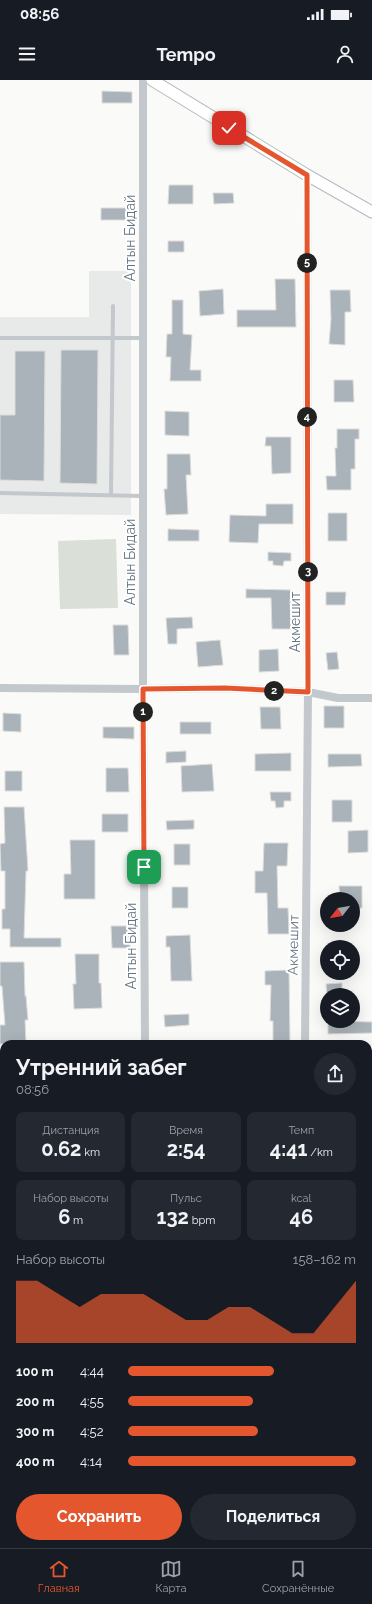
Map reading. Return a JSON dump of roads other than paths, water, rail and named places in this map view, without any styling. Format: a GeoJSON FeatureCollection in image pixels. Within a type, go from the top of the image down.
{"type":"FeatureCollection","features":[{"type":"Feature","properties":{"kind":"street","name":"Алтын Бидай"},"geometry":{"type":"LineString","coordinates":[[143,80],[142,338],[145,1040]]}},
{"type":"Feature","properties":{"kind":"street"},"geometry":{"type":"LineString","coordinates":[[152,80],[307,175],[372,212]]}},
{"type":"Feature","properties":{"kind":"street","name":"Акмешит"},"geometry":{"type":"LineString","coordinates":[[305,1040],[308,692],[307,175]]}},
{"type":"Feature","properties":{"kind":"street"},"geometry":{"type":"LineString","coordinates":[[0,688],[225,688],[308,692],[338,698],[372,698]]}},
{"type":"Feature","properties":{"kind":"lane"},"geometry":{"type":"LineString","coordinates":[[111,496],[113,306]]}},
{"type":"Feature","properties":{"kind":"lane"},"geometry":{"type":"LineString","coordinates":[[0,338],[142,338]]}},
{"type":"Feature","properties":{"kind":"lane"},"geometry":{"type":"LineString","coordinates":[[0,493],[143,496]]}}]}
